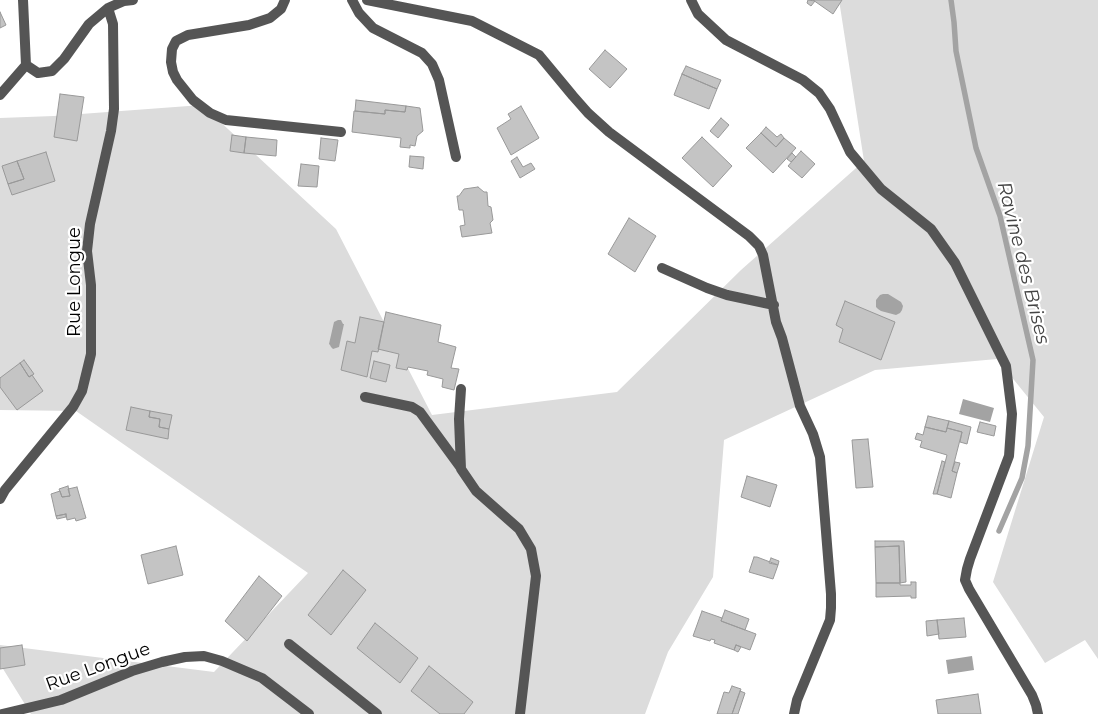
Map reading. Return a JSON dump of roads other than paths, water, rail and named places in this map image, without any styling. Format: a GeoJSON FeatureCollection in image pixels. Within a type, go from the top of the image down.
{"type":"FeatureCollection","features":[{"type":"Feature","properties":{"kind":"street"},"geometry":{"type":"LineString","coordinates":[[0,95],[26,65],[23,0]]}},
{"type":"Feature","properties":{"kind":"street"},"geometry":{"type":"LineString","coordinates":[[26,65],[38,73],[52,71],[64,60],[89,24],[108,8],[133,0]]}},
{"type":"Feature","properties":{"kind":"street"},"geometry":{"type":"LineString","coordinates":[[285,0],[281,8],[270,18],[249,25],[188,35],[176,41],[172,49],[171,62],[173,72],[177,80],[194,100],[210,113],[226,120],[341,132]]}},
{"type":"Feature","properties":{"kind":"street"},"geometry":{"type":"LineString","coordinates":[[352,0],[359,13],[373,28],[422,53],[432,64],[439,80],[456,157]]}},
{"type":"Feature","properties":{"kind":"street"},"geometry":{"type":"LineString","coordinates":[[367,0],[472,21],[539,55],[588,113],[609,132],[750,236],[759,246],[763,255],[776,322],[800,406],[813,434],[820,457],[831,601],[830,620],[797,700],[794,714]]}},
{"type":"Feature","properties":{"kind":"street"},"geometry":{"type":"LineString","coordinates":[[691,0],[698,14],[726,40],[803,80],[819,93],[830,109],[850,152],[881,189],[931,229],[955,263],[1006,366],[1012,414],[1010,456],[967,569],[965,580],[1032,695],[1038,714]]}},
{"type":"Feature","properties":{"kind":"street","name":"Rue Longue"},"geometry":{"type":"LineString","coordinates":[[0,499],[73,408],[82,391],[91,354],[89,233],[114,109],[113,33],[108,8]]}},
{"type":"Feature","properties":{"kind":"street"},"geometry":{"type":"LineString","coordinates":[[662,268],[727,295],[774,305]]}},
{"type":"Feature","properties":{"kind":"street"},"geometry":{"type":"LineString","coordinates":[[461,388],[459,419],[461,469]]}},
{"type":"Feature","properties":{"kind":"street"},"geometry":{"type":"LineString","coordinates":[[365,397],[412,407],[420,412],[476,491],[519,529],[531,549],[536,576],[520,714]]}},
{"type":"Feature","properties":{"kind":"street"},"geometry":{"type":"LineString","coordinates":[[289,644],[377,714]]}},
{"type":"Feature","properties":{"kind":"street","name":"Rue Longue"},"geometry":{"type":"LineString","coordinates":[[2,714],[60,700],[132,671],[162,662],[185,657],[204,656],[222,661],[262,678],[310,714]]}},
{"type":"Feature","properties":{"kind":"waterway","name":"Ravine des Brises"},"geometry":{"type":"LineString","coordinates":[[951,0],[956,51],[976,148],[1000,216],[1033,360],[1028,446],[1022,478],[999,531]]}}]}
